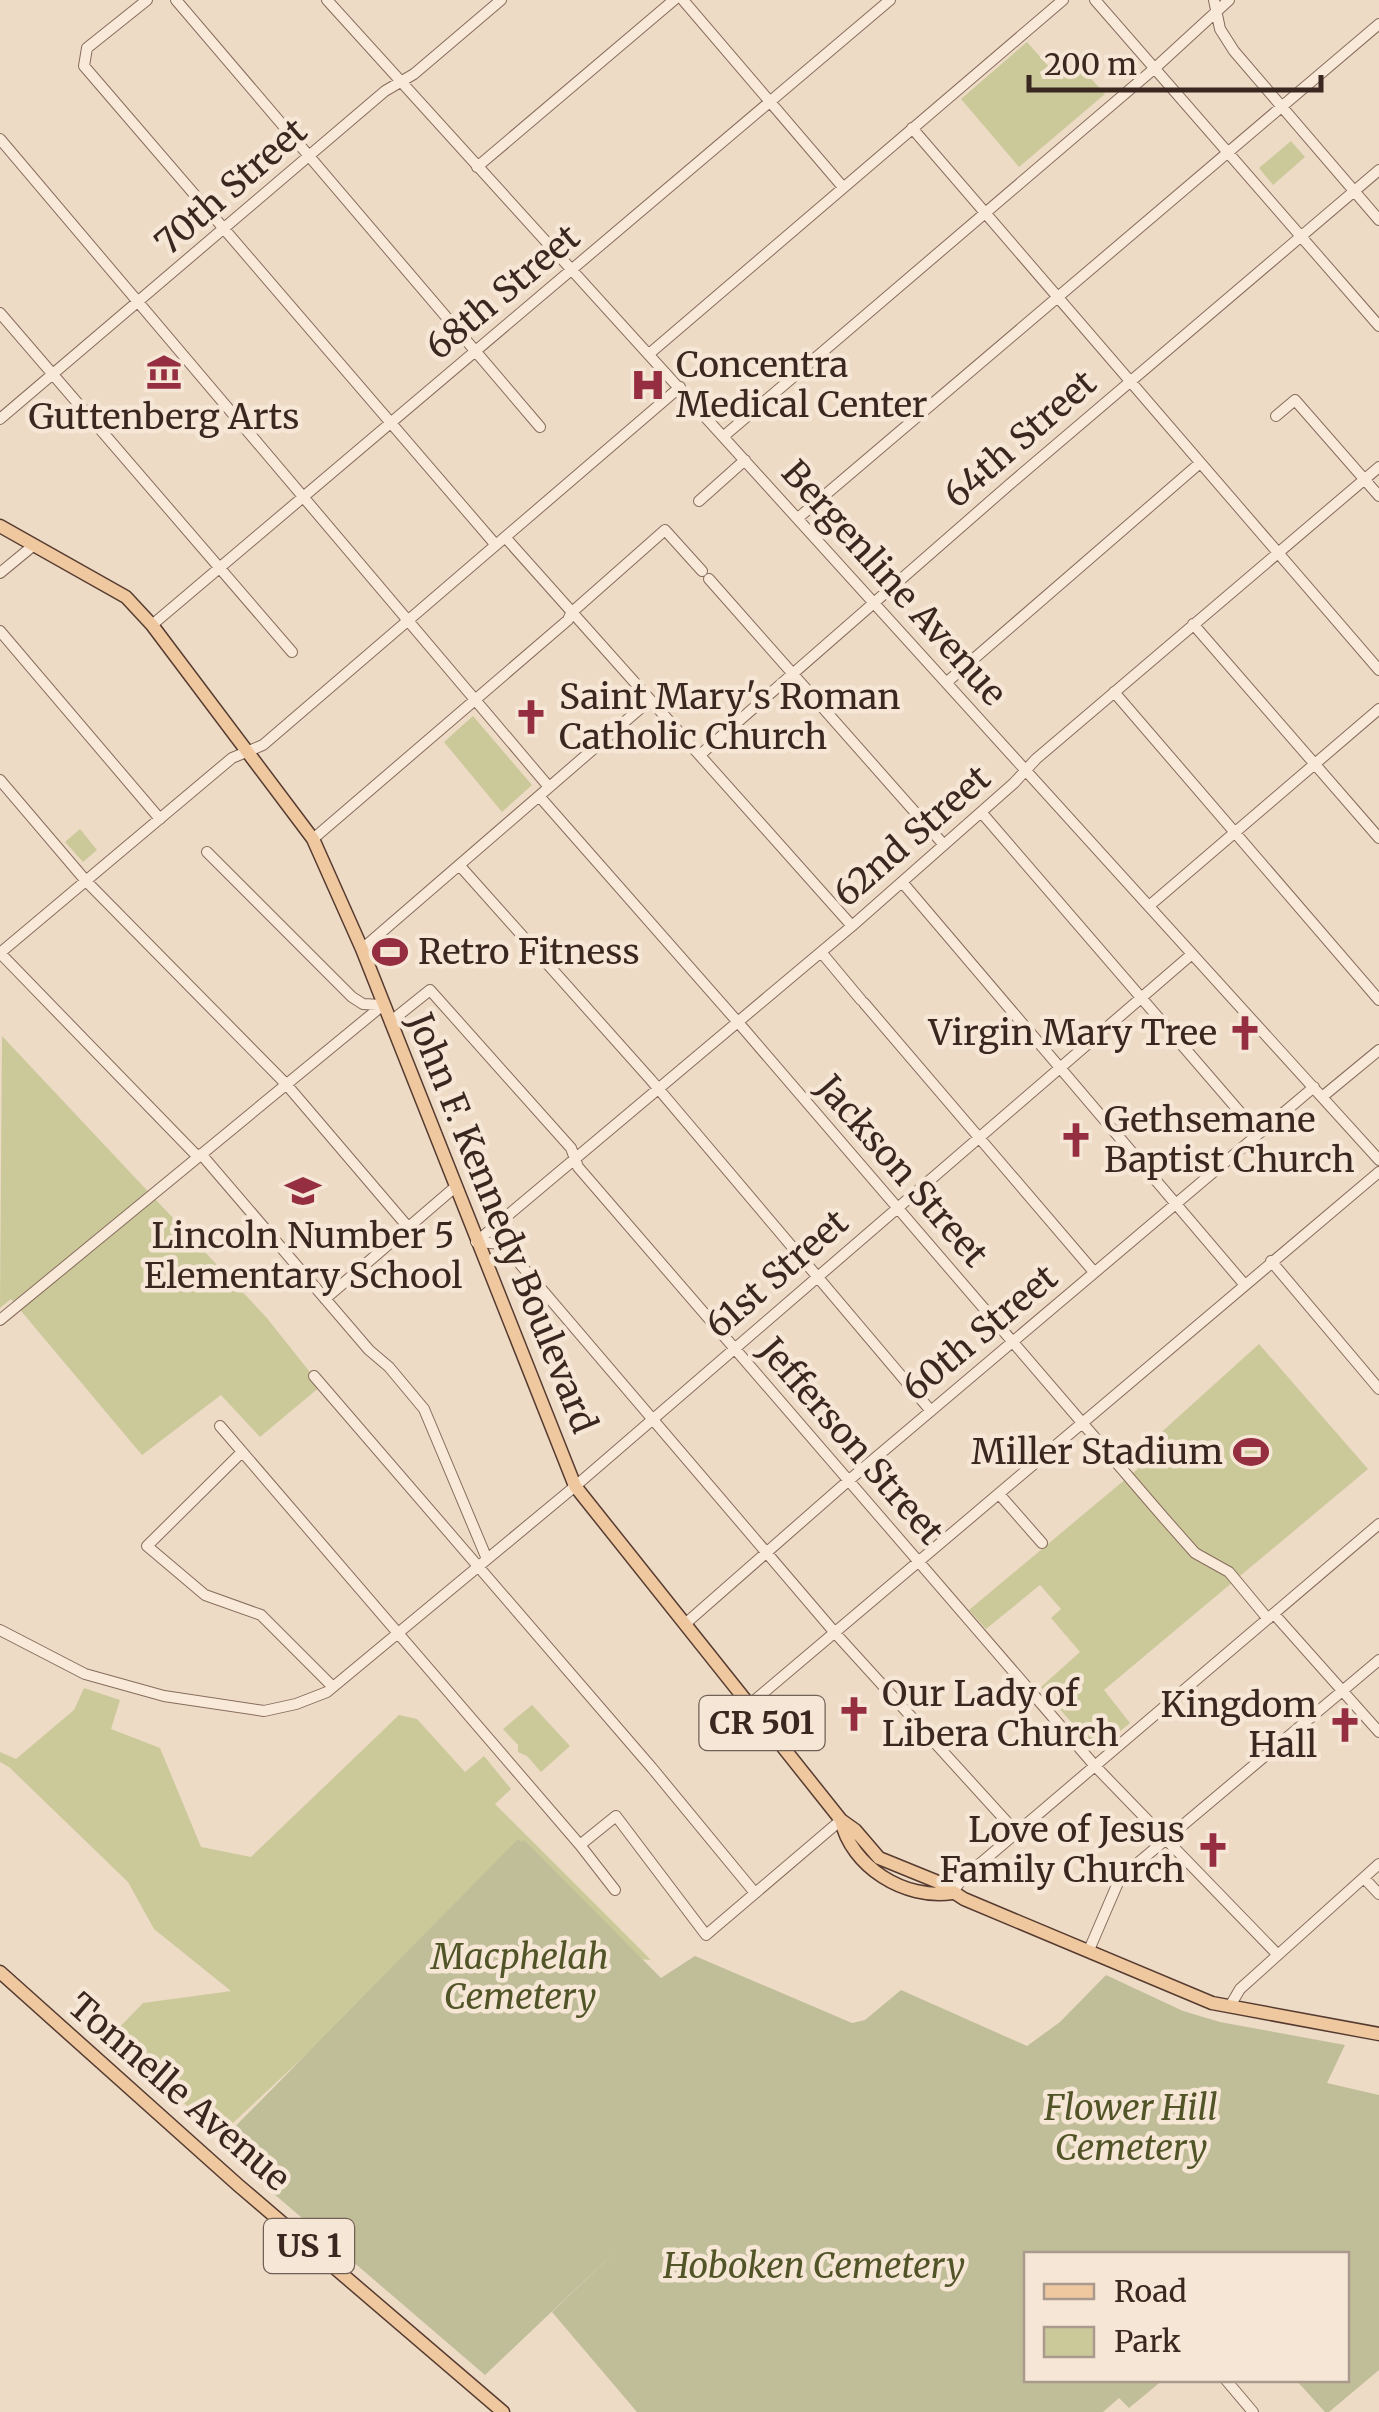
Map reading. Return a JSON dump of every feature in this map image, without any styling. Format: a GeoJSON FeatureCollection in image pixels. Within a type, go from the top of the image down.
{"type":"FeatureCollection","features":[{"type":"Feature","properties":{"kind":"main road","name":"John F. Kennedy Boulevard"},"geometry":{"type":"LineString","coordinates":[[0,526],[126,597],[313,839],[362,949],[575,1486],[841,1820],[880,1858],[1197,1998],[1379,2034]]}},
{"type":"Feature","properties":{"kind":"main road","name":"Tonnelle Avenue"},"geometry":{"type":"LineString","coordinates":[[0,1972],[238,2185],[502,2412]]}},
{"type":"Feature","properties":{"kind":"street"},"geometry":{"type":"LineString","coordinates":[[146,0],[87,48],[84,66],[392,423],[700,754],[852,926]]}},
{"type":"Feature","properties":{"kind":"street"},"geometry":{"type":"LineString","coordinates":[[176,0],[540,428]]}},
{"type":"Feature","properties":{"kind":"street","name":"Bergenline Avenue"},"geometry":{"type":"LineString","coordinates":[[328,0],[1379,1160]]}},
{"type":"Feature","properties":{"kind":"street","name":"70th Street"},"geometry":{"type":"LineString","coordinates":[[0,419],[308,156],[501,0]]}},
{"type":"Feature","properties":{"kind":"street"},"geometry":{"type":"LineString","coordinates":[[476,167],[674,0]]}},
{"type":"Feature","properties":{"kind":"street"},"geometry":{"type":"LineString","coordinates":[[683,0],[842,186]]}},
{"type":"Feature","properties":{"kind":"street","name":"68th Street"},"geometry":{"type":"LineString","coordinates":[[152,626],[890,0]]}},
{"type":"Feature","properties":{"kind":"street"},"geometry":{"type":"LineString","coordinates":[[649,354],[1063,0]]}},
{"type":"Feature","properties":{"kind":"street"},"geometry":{"type":"LineString","coordinates":[[1096,0],[1378,323]]}},
{"type":"Feature","properties":{"kind":"street"},"geometry":{"type":"LineString","coordinates":[[724,436],[1155,68],[1214,6],[1229,0]]}},
{"type":"Feature","properties":{"kind":"street"},"geometry":{"type":"LineString","coordinates":[[1214,6],[1226,40],[1379,220]]}},
{"type":"Feature","properties":{"kind":"street"},"geometry":{"type":"LineString","coordinates":[[798,518],[1379,24]]}},
{"type":"Feature","properties":{"kind":"street"},"geometry":{"type":"LineString","coordinates":[[912,128],[1379,670]]}},
{"type":"Feature","properties":{"kind":"street"},"geometry":{"type":"LineString","coordinates":[[0,139],[548,787]]}},
{"type":"Feature","properties":{"kind":"street","name":"64th Street"},"geometry":{"type":"LineString","coordinates":[[700,754],[1379,170]]}},
{"type":"Feature","properties":{"kind":"street"},"geometry":{"type":"LineString","coordinates":[[0,313],[292,652]]}},
{"type":"Feature","properties":{"kind":"street"},"geometry":{"type":"LineString","coordinates":[[482,1563],[424,1409],[200,1155],[0,953],[232,758],[263,745],[680,387]]}},
{"type":"Feature","properties":{"kind":"street"},"geometry":{"type":"LineString","coordinates":[[1276,416],[1295,400],[1379,496]]}},
{"type":"Feature","properties":{"kind":"street"},"geometry":{"type":"LineString","coordinates":[[698,501],[746,460]]}},
{"type":"Feature","properties":{"kind":"street"},"geometry":{"type":"LineString","coordinates":[[947,682],[1200,462]]}},
{"type":"Feature","properties":{"kind":"street","name":"62nd Street"},"geometry":{"type":"LineString","coordinates":[[476,1242],[852,926],[1114,692],[1379,466]]}},
{"type":"Feature","properties":{"kind":"street"},"geometry":{"type":"LineString","coordinates":[[313,839],[568,620],[571,613],[666,530],[944,845]]}},
{"type":"Feature","properties":{"kind":"street"},"geometry":{"type":"LineString","coordinates":[[0,573],[34,545]]}},
{"type":"Feature","properties":{"kind":"street"},"geometry":{"type":"LineString","coordinates":[[1193,624],[1379,838]]}},
{"type":"Feature","properties":{"kind":"street"},"geometry":{"type":"LineString","coordinates":[[0,630],[160,819]]}},
{"type":"Feature","properties":{"kind":"street"},"geometry":{"type":"LineString","coordinates":[[1114,692],[1379,1000]]}},
{"type":"Feature","properties":{"kind":"street"},"geometry":{"type":"LineString","coordinates":[[362,949],[650,700]]}},
{"type":"Feature","properties":{"kind":"street"},"geometry":{"type":"LineString","coordinates":[[1149,906],[1379,709]]}},
{"type":"Feature","properties":{"kind":"street"},"geometry":{"type":"LineString","coordinates":[[0,780],[86,881],[286,1084],[408,1226]]}},
{"type":"Feature","properties":{"kind":"street","name":"Jackson Street"},"geometry":{"type":"LineString","coordinates":[[539,796],[1195,1553],[1229,1572],[1379,1732]]}},
{"type":"Feature","properties":{"kind":"street"},"geometry":{"type":"LineString","coordinates":[[981,812],[1257,1132]]}},
{"type":"Feature","properties":{"kind":"street"},"geometry":{"type":"LineString","coordinates":[[207,852],[352,997],[364,1004],[383,1005]]}},
{"type":"Feature","properties":{"kind":"street"},"geometry":{"type":"LineString","coordinates":[[460,866],[931,1411]]}},
{"type":"Feature","properties":{"kind":"street"},"geometry":{"type":"LineString","coordinates":[[902,882],[1244,1284]]}},
{"type":"Feature","properties":{"kind":"street"},"geometry":{"type":"LineString","coordinates":[[821,952],[1094,1272]]}},
{"type":"Feature","properties":{"kind":"street","name":"61st Street"},"geometry":{"type":"LineString","coordinates":[[0,1630],[85,1674],[164,1696],[236,1709],[264,1711],[296,1704],[333,1687],[575,1486],[1192,954]]}},
{"type":"Feature","properties":{"kind":"street","name":"Jefferson Street"},"geometry":{"type":"LineString","coordinates":[[390,1022],[430,990],[571,1148],[578,1167],[1095,1766],[1278,1955]]}},
{"type":"Feature","properties":{"kind":"street"},"geometry":{"type":"LineString","coordinates":[[0,1320],[383,1005]]}},
{"type":"Feature","properties":{"kind":"street"},"geometry":{"type":"LineString","coordinates":[[1322,1097],[1379,1050]]}},
{"type":"Feature","properties":{"kind":"street","name":"60th Street"},"geometry":{"type":"LineString","coordinates":[[685,1624],[1314,1087]]}},
{"type":"Feature","properties":{"kind":"street"},"geometry":{"type":"LineString","coordinates":[[748,1705],[1379,1172]]}},
{"type":"Feature","properties":{"kind":"street"},"geometry":{"type":"LineString","coordinates":[[326,1298],[454,1188]]}},
{"type":"Feature","properties":{"kind":"street"},"geometry":{"type":"LineString","coordinates":[[476,1242],[490,1240],[503,1244],[836,1634],[1016,1832]]}},
{"type":"Feature","properties":{"kind":"street"},"geometry":{"type":"LineString","coordinates":[[1271,1261],[1379,1389]]}},
{"type":"Feature","properties":{"kind":"street"},"geometry":{"type":"LineString","coordinates":[[314,1376],[482,1563],[756,1893]]}},
{"type":"Feature","properties":{"kind":"street"},"geometry":{"type":"LineString","coordinates":[[220,1426],[615,1890]]}},
{"type":"Feature","properties":{"kind":"street"},"geometry":{"type":"LineString","coordinates":[[242,1452],[147,1546],[191,1587],[261,1615],[333,1687]]}},
{"type":"Feature","properties":{"kind":"street"},"geometry":{"type":"LineString","coordinates":[[999,1494],[1042,1543]]}},
{"type":"Feature","properties":{"kind":"street"},"geometry":{"type":"LineString","coordinates":[[952,1893],[962,1879],[1016,1832],[1379,1524]]}},
{"type":"Feature","properties":{"kind":"street"},"geometry":{"type":"LineString","coordinates":[[1089,1950],[1120,1878],[1379,1660]]}},
{"type":"Feature","properties":{"kind":"street"},"geometry":{"type":"LineString","coordinates":[[580,1845],[616,1816],[706,1935],[841,1820]]}},
{"type":"Feature","properties":{"kind":"street"},"geometry":{"type":"LineString","coordinates":[[1230,2006],[1240,1989],[1379,1864]]}},
{"type":"Feature","properties":{"kind":"street"},"geometry":{"type":"LineString","coordinates":[[1364,1878],[1379,1894]]}},
{"type":"Feature","properties":{"kind":"street"},"geometry":{"type":"LineString","coordinates":[[1228,2382],[1253,2412]]}},
{"type":"Feature","properties":{"kind":"green space"},"geometry":{"type":"Polygon","coordinates":[[[1027,42],[1057,76],[1076,62],[1105,94],[1019,167],[961,99],[1027,42]]]}},
{"type":"Feature","properties":{"kind":"green space"},"geometry":{"type":"Polygon","coordinates":[[[1291,141],[1305,157],[1273,185],[1259,168],[1291,141]]]}},
{"type":"Feature","properties":{"kind":"green space"},"geometry":{"type":"Polygon","coordinates":[[[473,716],[532,785],[502,812],[444,742],[473,716]]]}},
{"type":"Feature","properties":{"kind":"green space"},"geometry":{"type":"Polygon","coordinates":[[[80,829],[97,850],[83,862],[65,842],[80,829]]]}},
{"type":"Feature","properties":{"kind":"green space"},"geometry":{"type":"Polygon","coordinates":[[[2,1036],[266,1317],[321,1386],[260,1437],[221,1395],[142,1455],[11,1299],[0,1308],[2,1036]]]}},
{"type":"Feature","properties":{"kind":"green space"},"geometry":{"type":"Polygon","coordinates":[[[1259,1344],[1368,1469],[1104,1690],[1130,1723],[1096,1751],[1041,1687],[1080,1652],[1051,1618],[1061,1609],[1040,1585],[986,1629],[969,1610],[1152,1457],[1145,1447],[1259,1344]]]}},
{"type":"Feature","properties":{"kind":"green space"},"geometry":{"type":"Polygon","coordinates":[[[84,1688],[120,1700],[111,1729],[160,1748],[201,1847],[251,1857],[399,1715],[417,1719],[465,1772],[484,1756],[511,1789],[495,1804],[651,1960],[429,1940],[220,2135],[110,2037],[143,2003],[231,1991],[154,1929],[128,1882],[0,1762],[0,1752],[16,1759],[74,1710],[84,1688]]]}},
{"type":"Feature","properties":{"kind":"green space"},"geometry":{"type":"Polygon","coordinates":[[[532,1705],[570,1746],[541,1772],[518,1752],[518,1745],[503,1729],[532,1705]]]}},
{"type":"Feature","properties":{"kind":"green space"},"geometry":{"type":"Polygon","coordinates":[[[518,1839],[524,1840],[661,1978],[695,1956],[852,2023],[865,2020],[901,1990],[1027,2046],[1060,2022],[1106,1975],[1183,2011],[1220,2022],[1345,2045],[1327,2083],[1379,2095],[1379,2370],[1329,2412],[1298,2382],[1349,2382],[1349,2252],[1024,2252],[1024,2382],[1161,2382],[1129,2408],[1119,2398],[1103,2412],[637,2412],[552,2312],[624,2243],[485,2375],[217,2145],[518,1839]]]}},
{"type":"Feature","properties":{"kind":"place","name":"Guttenberg Arts"},"geometry":{"type":"Point","coordinates":[164,372]}},
{"type":"Feature","properties":{"kind":"place","name":"Concentra Medical Center"},"geometry":{"type":"Point","coordinates":[648,385]}},
{"type":"Feature","properties":{"kind":"place","name":"Saint Mary's Roman Catholic Church"},"geometry":{"type":"Point","coordinates":[531,717]}},
{"type":"Feature","properties":{"kind":"place","name":"Retro Fitness"},"geometry":{"type":"Point","coordinates":[390,952]}},
{"type":"Feature","properties":{"kind":"place","name":"Virgin Mary Tree"},"geometry":{"type":"Point","coordinates":[1245,1033]}},
{"type":"Feature","properties":{"kind":"place","name":"Gethsemane Baptist Church"},"geometry":{"type":"Point","coordinates":[1076,1140]}},
{"type":"Feature","properties":{"kind":"place","name":"Lincoln Number 5 Elementary School"},"geometry":{"type":"Point","coordinates":[303,1191]}},
{"type":"Feature","properties":{"kind":"place","name":"Miller Stadium"},"geometry":{"type":"Point","coordinates":[1251,1452]}},
{"type":"Feature","properties":{"kind":"place","name":"Our Lady of Libera Church"},"geometry":{"type":"Point","coordinates":[854,1714]}},
{"type":"Feature","properties":{"kind":"place","name":"Kingdom Hall"},"geometry":{"type":"Point","coordinates":[1345,1725]}},
{"type":"Feature","properties":{"kind":"place","name":"Love of Jesus Family Church"},"geometry":{"type":"Point","coordinates":[1213,1850]}},
{"type":"Feature","properties":{"kind":"park label","name":"Macphelah Cemetery"},"geometry":{"type":"Point","coordinates":[520,1977]}},
{"type":"Feature","properties":{"kind":"park label","name":"Flower Hill Cemetery"},"geometry":{"type":"Point","coordinates":[1131,2128]}},
{"type":"Feature","properties":{"kind":"park label","name":"Hoboken Cemetery"},"geometry":{"type":"Point","coordinates":[814,2266]}}]}
